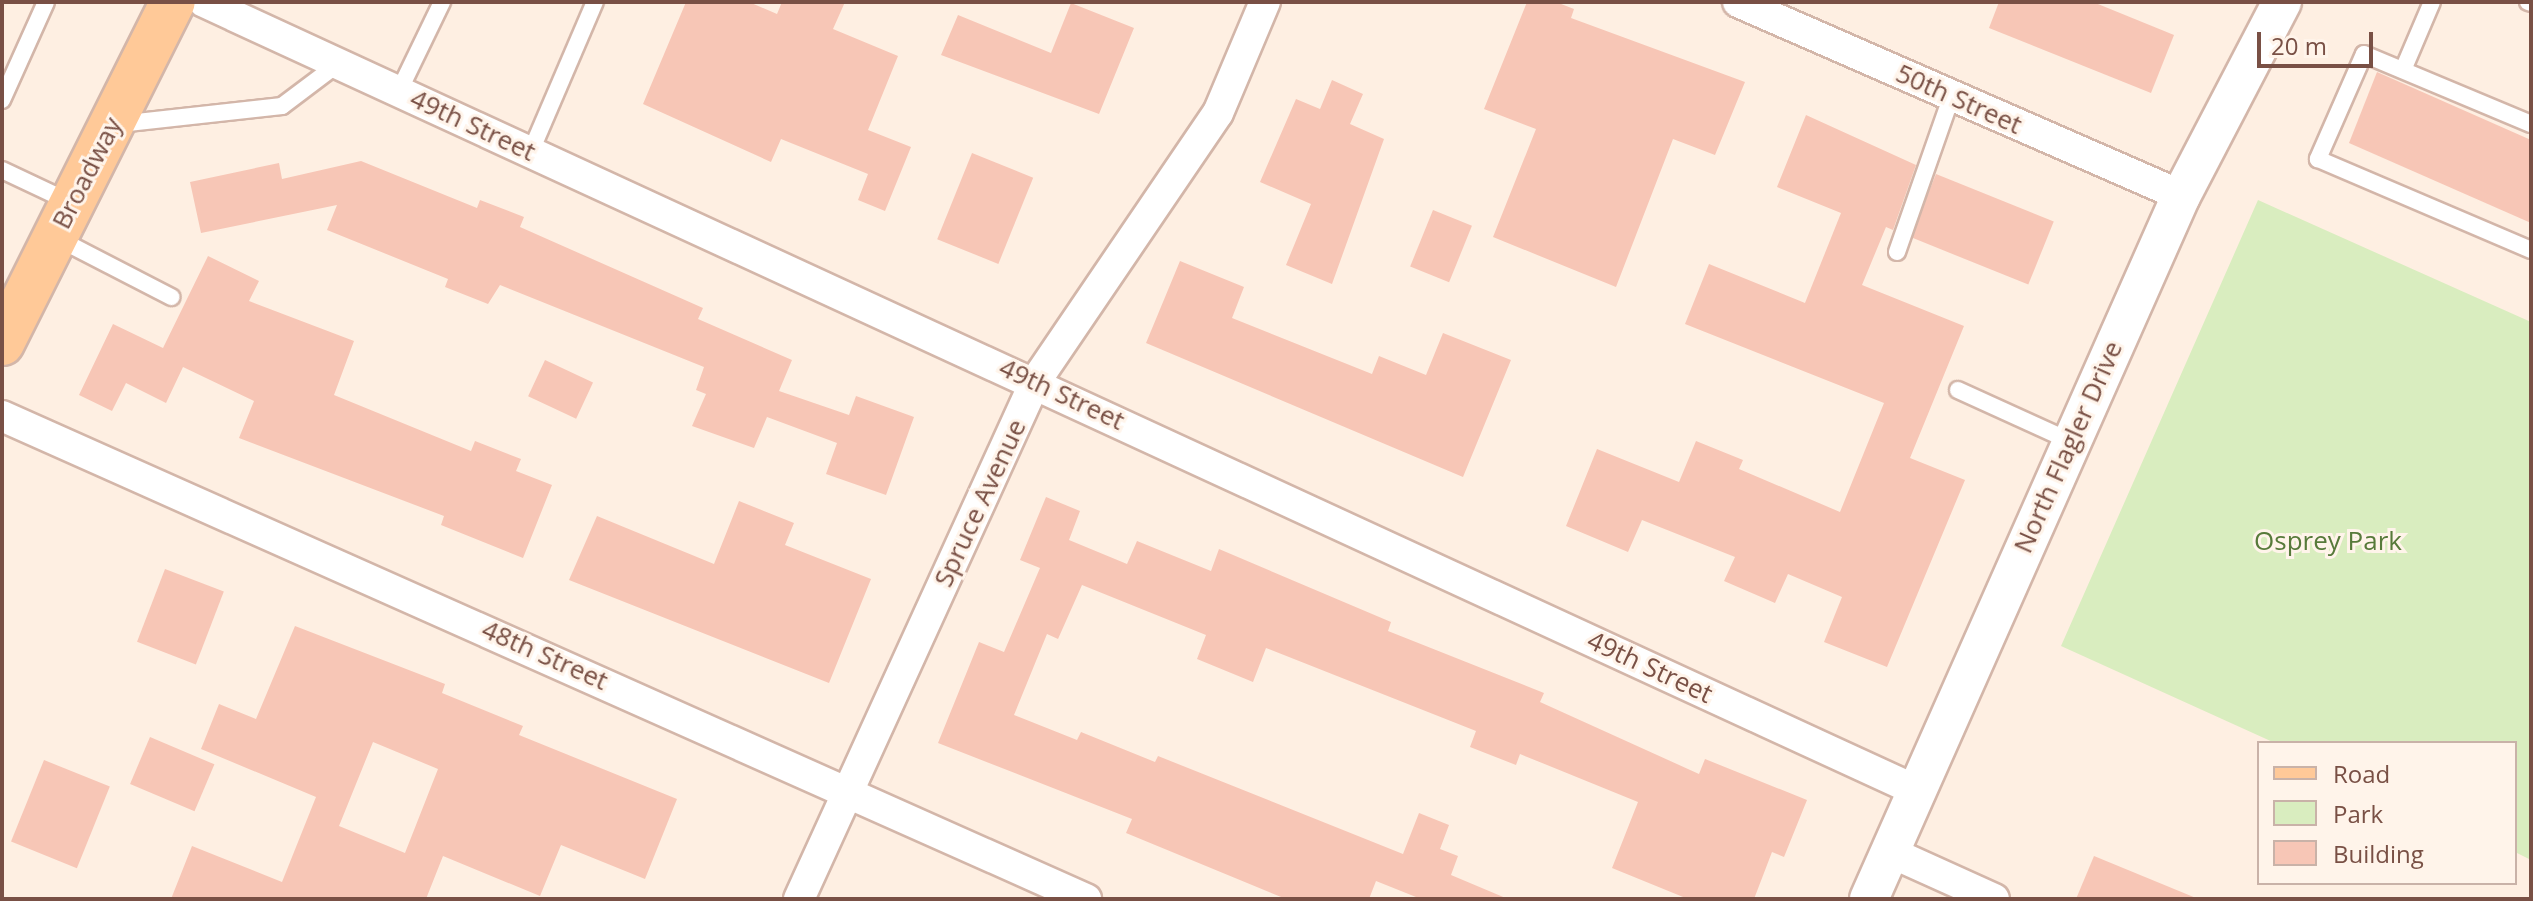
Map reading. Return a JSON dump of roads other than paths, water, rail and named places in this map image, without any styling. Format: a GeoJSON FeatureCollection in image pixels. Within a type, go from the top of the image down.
{"type":"FeatureCollection","features":[{"type":"Feature","properties":{"kind":"main road","name":"Broadway"},"geometry":{"type":"LineString","coordinates":[[2,343],[173,2]]}},
{"type":"Feature","properties":{"kind":"street","name":"49th Street"},"geometry":{"type":"LineString","coordinates":[[204,2],[1035,382],[1917,791]]}},
{"type":"Feature","properties":{"kind":"street","name":"Spruce Avenue"},"geometry":{"type":"LineString","coordinates":[[799,899],[1035,382],[1218,113],[1265,2]]}},
{"type":"Feature","properties":{"kind":"street","name":"50th Street"},"geometry":{"type":"LineString","coordinates":[[1738,2],[2181,196]]}},
{"type":"Feature","properties":{"kind":"street","name":"North Flagler Drive"},"geometry":{"type":"LineString","coordinates":[[1869,899],[2181,196],[2282,2]]}},
{"type":"Feature","properties":{"kind":"street","name":"48th Street"},"geometry":{"type":"LineString","coordinates":[[2,416],[849,790],[1086,899]]}},
{"type":"Feature","properties":{"kind":"street"},"geometry":{"type":"LineString","coordinates":[[1890,852],[1994,899]]}},
{"type":"Feature","properties":{"kind":"lane"},"geometry":{"type":"LineString","coordinates":[[2,100],[46,2]]}},
{"type":"Feature","properties":{"kind":"lane"},"geometry":{"type":"LineString","coordinates":[[399,91],[442,2]]}},
{"type":"Feature","properties":{"kind":"lane"},"geometry":{"type":"LineString","coordinates":[[531,151],[595,2]]}},
{"type":"Feature","properties":{"kind":"lane"},"geometry":{"type":"LineString","coordinates":[[2403,70],[2432,2]]}},
{"type":"Feature","properties":{"kind":"lane"},"geometry":{"type":"LineString","coordinates":[[2531,124],[2364,54],[2318,159],[2531,250]]}},
{"type":"Feature","properties":{"kind":"lane"},"geometry":{"type":"LineString","coordinates":[[111,125],[282,106],[338,64]]}},
{"type":"Feature","properties":{"kind":"lane"},"geometry":{"type":"LineString","coordinates":[[1897,252],[1952,95]]}},
{"type":"Feature","properties":{"kind":"lane"},"geometry":{"type":"LineString","coordinates":[[2,170],[64,220],[171,297]]}},
{"type":"Feature","properties":{"kind":"lane"},"geometry":{"type":"LineString","coordinates":[[1958,390],[2070,441]]}},
{"type":"Feature","properties":{"kind":"park label","name":"Osprey Park"},"geometry":{"type":"Point","coordinates":[2328,541]}}]}
